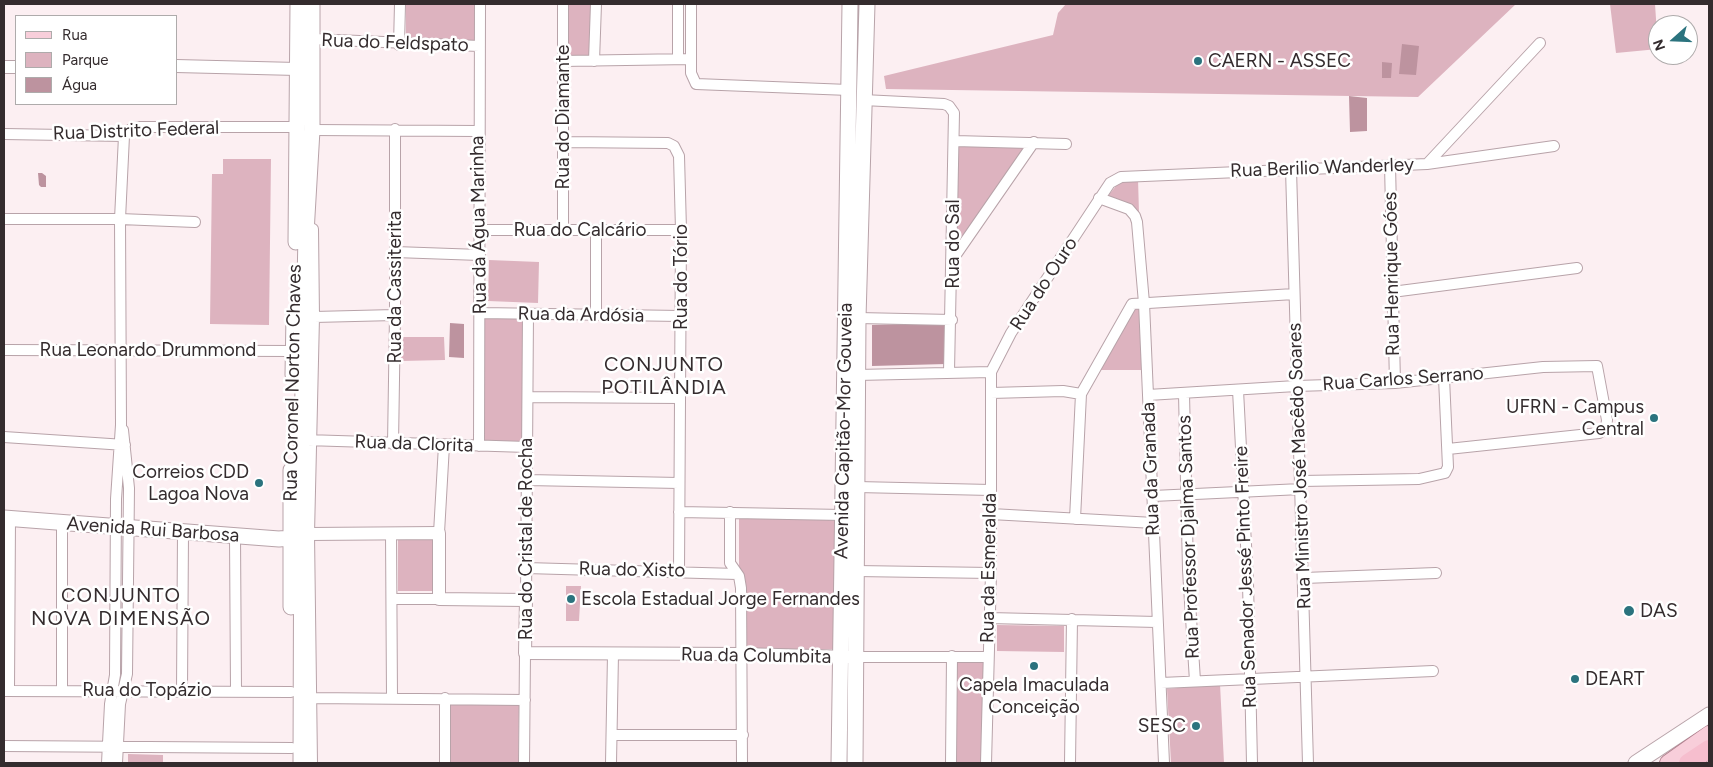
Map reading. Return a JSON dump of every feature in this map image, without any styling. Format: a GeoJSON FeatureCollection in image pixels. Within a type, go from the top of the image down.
{"type":"FeatureCollection","features":[{"type":"Feature","properties":{"kind":"highway"},"geometry":{"type":"LineString","coordinates":[[1688,763],[1709,749]]}},
{"type":"Feature","properties":{"kind":"main road","name":"Rua Coronel Norton Chaves"},"geometry":{"type":"LineString","coordinates":[[298,4],[297,69],[304,89]]}},
{"type":"Feature","properties":{"kind":"main road","name":"Rua Coronel Norton Chaves"},"geometry":{"type":"LineString","coordinates":[[292,756],[291,692],[306,440],[306,233],[309,195],[304,89],[312,40],[312,4]]}},
{"type":"Feature","properties":{"kind":"main road"},"geometry":{"type":"LineString","coordinates":[[850,4],[853,94],[852,262],[858,318],[856,571],[849,657],[855,763]]}},
{"type":"Feature","properties":{"kind":"main road"},"geometry":{"type":"LineString","coordinates":[[853,94],[867,4]]}},
{"type":"Feature","properties":{"kind":"main road","name":"Rua Coronel Norton Chaves"},"geometry":{"type":"LineString","coordinates":[[300,763],[300,536],[293,350],[305,129]]}},
{"type":"Feature","properties":{"kind":"main road","name":"Avenida Capitão-Mor Gouveia"},"geometry":{"type":"LineString","coordinates":[[839,763],[849,657],[843,515],[852,262]]}},
{"type":"Feature","properties":{"kind":"main road","name":"Avenida Rui Barbosa"},"geometry":{"type":"LineString","coordinates":[[7,518],[235,536],[300,536]]}},
{"type":"Feature","properties":{"kind":"main road"},"geometry":{"type":"LineString","coordinates":[[1636,763],[1709,715]]}},
{"type":"Feature","properties":{"kind":"main road"},"geometry":{"type":"LineString","coordinates":[[1668,763],[1709,734]]}},
{"type":"Feature","properties":{"kind":"street"},"geometry":{"type":"LineString","coordinates":[[400,4],[400,44]]}},
{"type":"Feature","properties":{"kind":"street","name":"Rua da Água Marinha"},"geometry":{"type":"LineString","coordinates":[[479,446],[480,230],[478,130],[480,4]]}},
{"type":"Feature","properties":{"kind":"street","name":"Rua do Diamante"},"geometry":{"type":"LineString","coordinates":[[562,4],[563,230]]}},
{"type":"Feature","properties":{"kind":"street"},"geometry":{"type":"LineString","coordinates":[[594,60],[596,4]]}},
{"type":"Feature","properties":{"kind":"street"},"geometry":{"type":"LineString","coordinates":[[678,4],[678,60]]}},
{"type":"Feature","properties":{"kind":"street"},"geometry":{"type":"LineString","coordinates":[[691,4],[691,77],[696,84],[702,86],[853,94]]}},
{"type":"Feature","properties":{"kind":"street","name":"Rua do Feldspato"},"geometry":{"type":"LineString","coordinates":[[312,40],[479,46]]}},
{"type":"Feature","properties":{"kind":"street"},"geometry":{"type":"LineString","coordinates":[[1427,164],[1540,43]]}},
{"type":"Feature","properties":{"kind":"street"},"geometry":{"type":"LineString","coordinates":[[562,60],[690,60]]}},
{"type":"Feature","properties":{"kind":"street"},"geometry":{"type":"LineString","coordinates":[[178,66],[297,69]]}},
{"type":"Feature","properties":{"kind":"street","name":"Rua do Sal"},"geometry":{"type":"LineString","coordinates":[[853,94],[946,104],[952,110],[955,140],[950,372]]}},
{"type":"Feature","properties":{"kind":"street","name":"Rua Distrito Federal"},"geometry":{"type":"LineString","coordinates":[[4,134],[124,136],[131,129],[139,128],[478,130]]}},
{"type":"Feature","properties":{"kind":"street","name":"Rua da Cassiterita"},"geometry":{"type":"LineString","coordinates":[[393,444],[395,129]]}},
{"type":"Feature","properties":{"kind":"street"},"geometry":{"type":"LineString","coordinates":[[107,763],[112,746],[118,690],[127,674],[122,528],[129,479],[122,445],[119,350],[120,219],[124,136]]}},
{"type":"Feature","properties":{"kind":"street"},"geometry":{"type":"LineString","coordinates":[[955,140],[1066,144]]}},
{"type":"Feature","properties":{"kind":"street","name":"Rua do Tório"},"geometry":{"type":"LineString","coordinates":[[564,142],[670,144],[676,150],[680,163],[679,571]]}},
{"type":"Feature","properties":{"kind":"street"},"geometry":{"type":"LineString","coordinates":[[953,259],[1034,142]]}},
{"type":"Feature","properties":{"kind":"street","name":"Rua Berilio Wanderley"},"geometry":{"type":"LineString","coordinates":[[1099,198],[1110,183],[1119,178],[1427,164],[1554,146]]}},
{"type":"Feature","properties":{"kind":"street","name":"Rua Henrique Góes"},"geometry":{"type":"LineString","coordinates":[[1390,165],[1395,383]]}},
{"type":"Feature","properties":{"kind":"street","name":"Rua Ministro José Macêdo Soares"},"geometry":{"type":"LineString","coordinates":[[1291,169],[1308,763]]}},
{"type":"Feature","properties":{"kind":"street","name":"Rua Coronel Norton Chaves"},"geometry":{"type":"LineString","coordinates":[[306,440],[314,316],[313,233],[309,195]]}},
{"type":"Feature","properties":{"kind":"street","name":"Rua da Granada"},"geometry":{"type":"LineString","coordinates":[[1099,198],[1129,210],[1136,217],[1144,303],[1164,763]]}},
{"type":"Feature","properties":{"kind":"street","name":"Rua do Ouro"},"geometry":{"type":"LineString","coordinates":[[991,372],[1011,333],[1099,198]]}},
{"type":"Feature","properties":{"kind":"street"},"geometry":{"type":"LineString","coordinates":[[4,219],[120,219],[195,222]]}},
{"type":"Feature","properties":{"kind":"street","name":"Rua do Calcário"},"geometry":{"type":"LineString","coordinates":[[480,230],[681,230]]}},
{"type":"Feature","properties":{"kind":"street"},"geometry":{"type":"LineString","coordinates":[[596,230],[596,315]]}},
{"type":"Feature","properties":{"kind":"street"},"geometry":{"type":"LineString","coordinates":[[395,252],[480,255]]}},
{"type":"Feature","properties":{"kind":"street"},"geometry":{"type":"LineString","coordinates":[[1392,292],[1577,268]]}},
{"type":"Feature","properties":{"kind":"street"},"geometry":{"type":"LineString","coordinates":[[1075,519],[1081,394],[1132,304],[1294,294]]}},
{"type":"Feature","properties":{"kind":"street","name":"Rua da Ardósia"},"geometry":{"type":"LineString","coordinates":[[480,312],[681,316]]}},
{"type":"Feature","properties":{"kind":"street","name":"Rua do Cristal de Rocha"},"geometry":{"type":"LineString","coordinates":[[524,763],[528,314]]}},
{"type":"Feature","properties":{"kind":"street"},"geometry":{"type":"LineString","coordinates":[[314,316],[395,315]]}},
{"type":"Feature","properties":{"kind":"street"},"geometry":{"type":"LineString","coordinates":[[858,318],[952,320]]}},
{"type":"Feature","properties":{"kind":"street","name":"Rua Leonardo Drummond"},"geometry":{"type":"LineString","coordinates":[[4,350],[293,350]]}},
{"type":"Feature","properties":{"kind":"street","name":"Rua Carlos Serrano"},"geometry":{"type":"LineString","coordinates":[[1148,395],[1296,386],[1395,383],[1543,367],[1597,366],[1607,420],[1606,428],[1599,433],[1448,450]]}},
{"type":"Feature","properties":{"kind":"street"},"geometry":{"type":"LineString","coordinates":[[857,375],[991,372]]}},
{"type":"Feature","properties":{"kind":"street","name":"Rua da Esmeralda"},"geometry":{"type":"LineString","coordinates":[[986,763],[991,573],[991,372]]}},
{"type":"Feature","properties":{"kind":"street"},"geometry":{"type":"LineString","coordinates":[[1153,496],[1244,493],[1301,485],[1436,476],[1448,469],[1444,378]]}},
{"type":"Feature","properties":{"kind":"street","name":"Rua Senador Jessé Pinto Freire"},"geometry":{"type":"LineString","coordinates":[[1238,390],[1244,493],[1252,763]]}},
{"type":"Feature","properties":{"kind":"street"},"geometry":{"type":"LineString","coordinates":[[991,393],[1063,391],[1081,394]]}},
{"type":"Feature","properties":{"kind":"street","name":"Rua Professor Djalma Santos"},"geometry":{"type":"LineString","coordinates":[[1184,394],[1188,570],[1195,681]]}},
{"type":"Feature","properties":{"kind":"street"},"geometry":{"type":"LineString","coordinates":[[528,397],[680,398]]}},
{"type":"Feature","properties":{"kind":"street"},"geometry":{"type":"LineString","coordinates":[[4,437],[122,445]]}},
{"type":"Feature","properties":{"kind":"street","name":"Rua da Clorita"},"geometry":{"type":"LineString","coordinates":[[306,440],[527,447]]}},
{"type":"Feature","properties":{"kind":"street"},"geometry":{"type":"LineString","coordinates":[[439,599],[439,533],[444,445]]}},
{"type":"Feature","properties":{"kind":"street"},"geometry":{"type":"LineString","coordinates":[[527,480],[679,483]]}},
{"type":"Feature","properties":{"kind":"street"},"geometry":{"type":"LineString","coordinates":[[857,487],[991,490]]}},
{"type":"Feature","properties":{"kind":"street"},"geometry":{"type":"LineString","coordinates":[[679,512],[843,515]]}},
{"type":"Feature","properties":{"kind":"street"},"geometry":{"type":"LineString","coordinates":[[730,512],[729,558],[741,588],[742,763]]}},
{"type":"Feature","properties":{"kind":"street"},"geometry":{"type":"LineString","coordinates":[[991,514],[1154,523]]}},
{"type":"Feature","properties":{"kind":"street"},"geometry":{"type":"LineString","coordinates":[[6,690],[7,518]]}},
{"type":"Feature","properties":{"kind":"street"},"geometry":{"type":"LineString","coordinates":[[62,523],[62,690]]}},
{"type":"Feature","properties":{"kind":"street"},"geometry":{"type":"LineString","coordinates":[[182,691],[183,532]]}},
{"type":"Feature","properties":{"kind":"street"},"geometry":{"type":"LineString","coordinates":[[391,533],[392,698]]}},
{"type":"Feature","properties":{"kind":"street"},"geometry":{"type":"LineString","coordinates":[[300,536],[439,533]]}},
{"type":"Feature","properties":{"kind":"street"},"geometry":{"type":"LineString","coordinates":[[235,536],[236,691]]}},
{"type":"Feature","properties":{"kind":"street","name":"Rua Coronel Norton Chaves"},"geometry":{"type":"LineString","coordinates":[[300,536],[311,698],[312,763]]}},
{"type":"Feature","properties":{"kind":"street","name":"Rua do Xisto"},"geometry":{"type":"LineString","coordinates":[[526,568],[737,574]]}},
{"type":"Feature","properties":{"kind":"street"},"geometry":{"type":"LineString","coordinates":[[856,571],[991,573]]}},
{"type":"Feature","properties":{"kind":"street"},"geometry":{"type":"LineString","coordinates":[[1304,578],[1436,573]]}},
{"type":"Feature","properties":{"kind":"street"},"geometry":{"type":"LineString","coordinates":[[392,599],[526,600]]}},
{"type":"Feature","properties":{"kind":"street"},"geometry":{"type":"LineString","coordinates":[[989,618],[1158,622]]}},
{"type":"Feature","properties":{"kind":"street"},"geometry":{"type":"LineString","coordinates":[[1070,763],[1072,619]]}},
{"type":"Feature","properties":{"kind":"street","name":"Rua da Columbita"},"geometry":{"type":"LineString","coordinates":[[525,653],[988,657]]}},
{"type":"Feature","properties":{"kind":"street"},"geometry":{"type":"LineString","coordinates":[[611,763],[613,654]]}},
{"type":"Feature","properties":{"kind":"street"},"geometry":{"type":"LineString","coordinates":[[951,763],[952,656]]}},
{"type":"Feature","properties":{"kind":"street"},"geometry":{"type":"LineString","coordinates":[[1161,683],[1433,671]]}},
{"type":"Feature","properties":{"kind":"street","name":"Rua do Topázio"},"geometry":{"type":"LineString","coordinates":[[6,690],[291,692]]}},
{"type":"Feature","properties":{"kind":"street"},"geometry":{"type":"LineString","coordinates":[[311,698],[525,700]]}},
{"type":"Feature","properties":{"kind":"street"},"geometry":{"type":"LineString","coordinates":[[445,698],[445,763]]}},
{"type":"Feature","properties":{"kind":"street"},"geometry":{"type":"LineString","coordinates":[[612,735],[743,734]]}},
{"type":"Feature","properties":{"kind":"street"},"geometry":{"type":"LineString","coordinates":[[4,746],[112,746],[292,756]]}},
{"type":"Feature","properties":{"kind":"street"},"geometry":{"type":"LineString","coordinates":[[112,746],[117,763]]}},
{"type":"Feature","properties":{"kind":"green space"},"geometry":{"type":"Polygon","coordinates":[[[406,4],[477,4],[477,44],[406,42],[406,4]]]}},
{"type":"Feature","properties":{"kind":"green space"},"geometry":{"type":"Polygon","coordinates":[[[567,4],[591,4],[590,55],[567,55],[567,4]]]}},
{"type":"Feature","properties":{"kind":"green space","name":"CAERN - ASSEC"},"geometry":{"type":"Polygon","coordinates":[[[1066,4],[1516,4],[1418,97],[886,89],[884,76],[1053,35],[1058,13],[1066,4]]]}},
{"type":"Feature","properties":{"kind":"green space"},"geometry":{"type":"Polygon","coordinates":[[[1610,4],[1655,4],[1656,15],[1648,15],[1648,50],[1616,53],[1610,4]]]}},
{"type":"Feature","properties":{"kind":"green space"},"geometry":{"type":"Polygon","coordinates":[[[1029,146],[954,247],[957,147],[1029,146]]]}},
{"type":"Feature","properties":{"kind":"green space"},"geometry":{"type":"Polygon","coordinates":[[[223,159],[271,159],[269,325],[210,324],[212,174],[223,174],[223,159]]]}},
{"type":"Feature","properties":{"kind":"green space"},"geometry":{"type":"Polygon","coordinates":[[[1138,179],[1139,213],[1107,197],[1120,181],[1138,179]]]}},
{"type":"Feature","properties":{"kind":"green space"},"geometry":{"type":"Polygon","coordinates":[[[489,260],[539,262],[538,303],[488,301],[489,260]]]}},
{"type":"Feature","properties":{"kind":"green space"},"geometry":{"type":"Polygon","coordinates":[[[1134,307],[1139,307],[1142,370],[1097,370],[1134,307]]]}},
{"type":"Feature","properties":{"kind":"green space"},"geometry":{"type":"Polygon","coordinates":[[[485,317],[526,317],[524,441],[483,441],[485,317]]]}},
{"type":"Feature","properties":{"kind":"green space"},"geometry":{"type":"Polygon","coordinates":[[[401,337],[444,337],[445,360],[401,361],[401,337]]]}},
{"type":"Feature","properties":{"kind":"green space"},"geometry":{"type":"Polygon","coordinates":[[[739,513],[841,521],[840,649],[745,651],[739,568],[739,513]]]}},
{"type":"Feature","properties":{"kind":"green space"},"geometry":{"type":"Polygon","coordinates":[[[435,537],[436,591],[398,591],[398,538],[435,537]]]}},
{"type":"Feature","properties":{"kind":"green space"},"geometry":{"type":"Polygon","coordinates":[[[566,586],[581,586],[579,621],[566,621],[566,586]]]}},
{"type":"Feature","properties":{"kind":"green space"},"geometry":{"type":"Polygon","coordinates":[[[997,625],[1064,626],[1064,652],[997,651],[997,625]]]}},
{"type":"Feature","properties":{"kind":"green space"},"geometry":{"type":"Polygon","coordinates":[[[986,658],[983,763],[957,763],[954,662],[986,658]]]}},
{"type":"Feature","properties":{"kind":"green space","name":"SESC"},"geometry":{"type":"Polygon","coordinates":[[[1220,684],[1224,763],[1171,763],[1167,689],[1220,684]]]}},
{"type":"Feature","properties":{"kind":"green space"},"geometry":{"type":"Polygon","coordinates":[[[450,705],[519,705],[518,763],[450,763],[450,705]]]}},
{"type":"Feature","properties":{"kind":"green space"},"geometry":{"type":"Polygon","coordinates":[[[128,754],[163,755],[163,763],[128,763],[128,754]]]}},
{"type":"Feature","properties":{"kind":"water"},"geometry":{"type":"Polygon","coordinates":[[[1402,44],[1419,46],[1416,75],[1399,74],[1402,44]]]}},
{"type":"Feature","properties":{"kind":"water"},"geometry":{"type":"Polygon","coordinates":[[[1382,62],[1392,63],[1391,78],[1382,78],[1382,62]]]}},
{"type":"Feature","properties":{"kind":"water"},"geometry":{"type":"Polygon","coordinates":[[[1349,96],[1367,98],[1367,131],[1350,132],[1349,96]]]}},
{"type":"Feature","properties":{"kind":"water"},"geometry":{"type":"Polygon","coordinates":[[[38,173],[46,176],[46,187],[39,185],[38,173]]]}},
{"type":"Feature","properties":{"kind":"water"},"geometry":{"type":"Polygon","coordinates":[[[450,323],[464,324],[464,358],[449,357],[450,323]]]}},
{"type":"Feature","properties":{"kind":"water"},"geometry":{"type":"Polygon","coordinates":[[[948,323],[946,364],[872,366],[872,325],[948,323]]]}},
{"type":"Feature","properties":{"kind":"place","name":"CAERN - ASSEC"},"geometry":{"type":"Point","coordinates":[1198,61]}},
{"type":"Feature","properties":{"kind":"place","name":"UFRN - Campus Central"},"geometry":{"type":"Point","coordinates":[1654,418]}},
{"type":"Feature","properties":{"kind":"place","name":"Correios CDD Lagoa Nova"},"geometry":{"type":"Point","coordinates":[259,483]}},
{"type":"Feature","properties":{"kind":"place","name":"Escola Estadual Jorge Fernandes"},"geometry":{"type":"Point","coordinates":[571,599]}},
{"type":"Feature","properties":{"kind":"place","name":"DAS"},"geometry":{"type":"Point","coordinates":[1629,611]}},
{"type":"Feature","properties":{"kind":"place","name":"Capela Imaculada Conceição"},"geometry":{"type":"Point","coordinates":[1034,666]}},
{"type":"Feature","properties":{"kind":"place","name":"DEART"},"geometry":{"type":"Point","coordinates":[1575,679]}},
{"type":"Feature","properties":{"kind":"place","name":"SESC"},"geometry":{"type":"Point","coordinates":[1196,726]}},
{"type":"Feature","properties":{"kind":"district","name":"CONJUNTO POTILÂNDIA"},"geometry":{"type":"Point","coordinates":[664,376]}},
{"type":"Feature","properties":{"kind":"district","name":"CONJUNTO NOVA DIMENSÃO"},"geometry":{"type":"Point","coordinates":[121,608]}}]}
